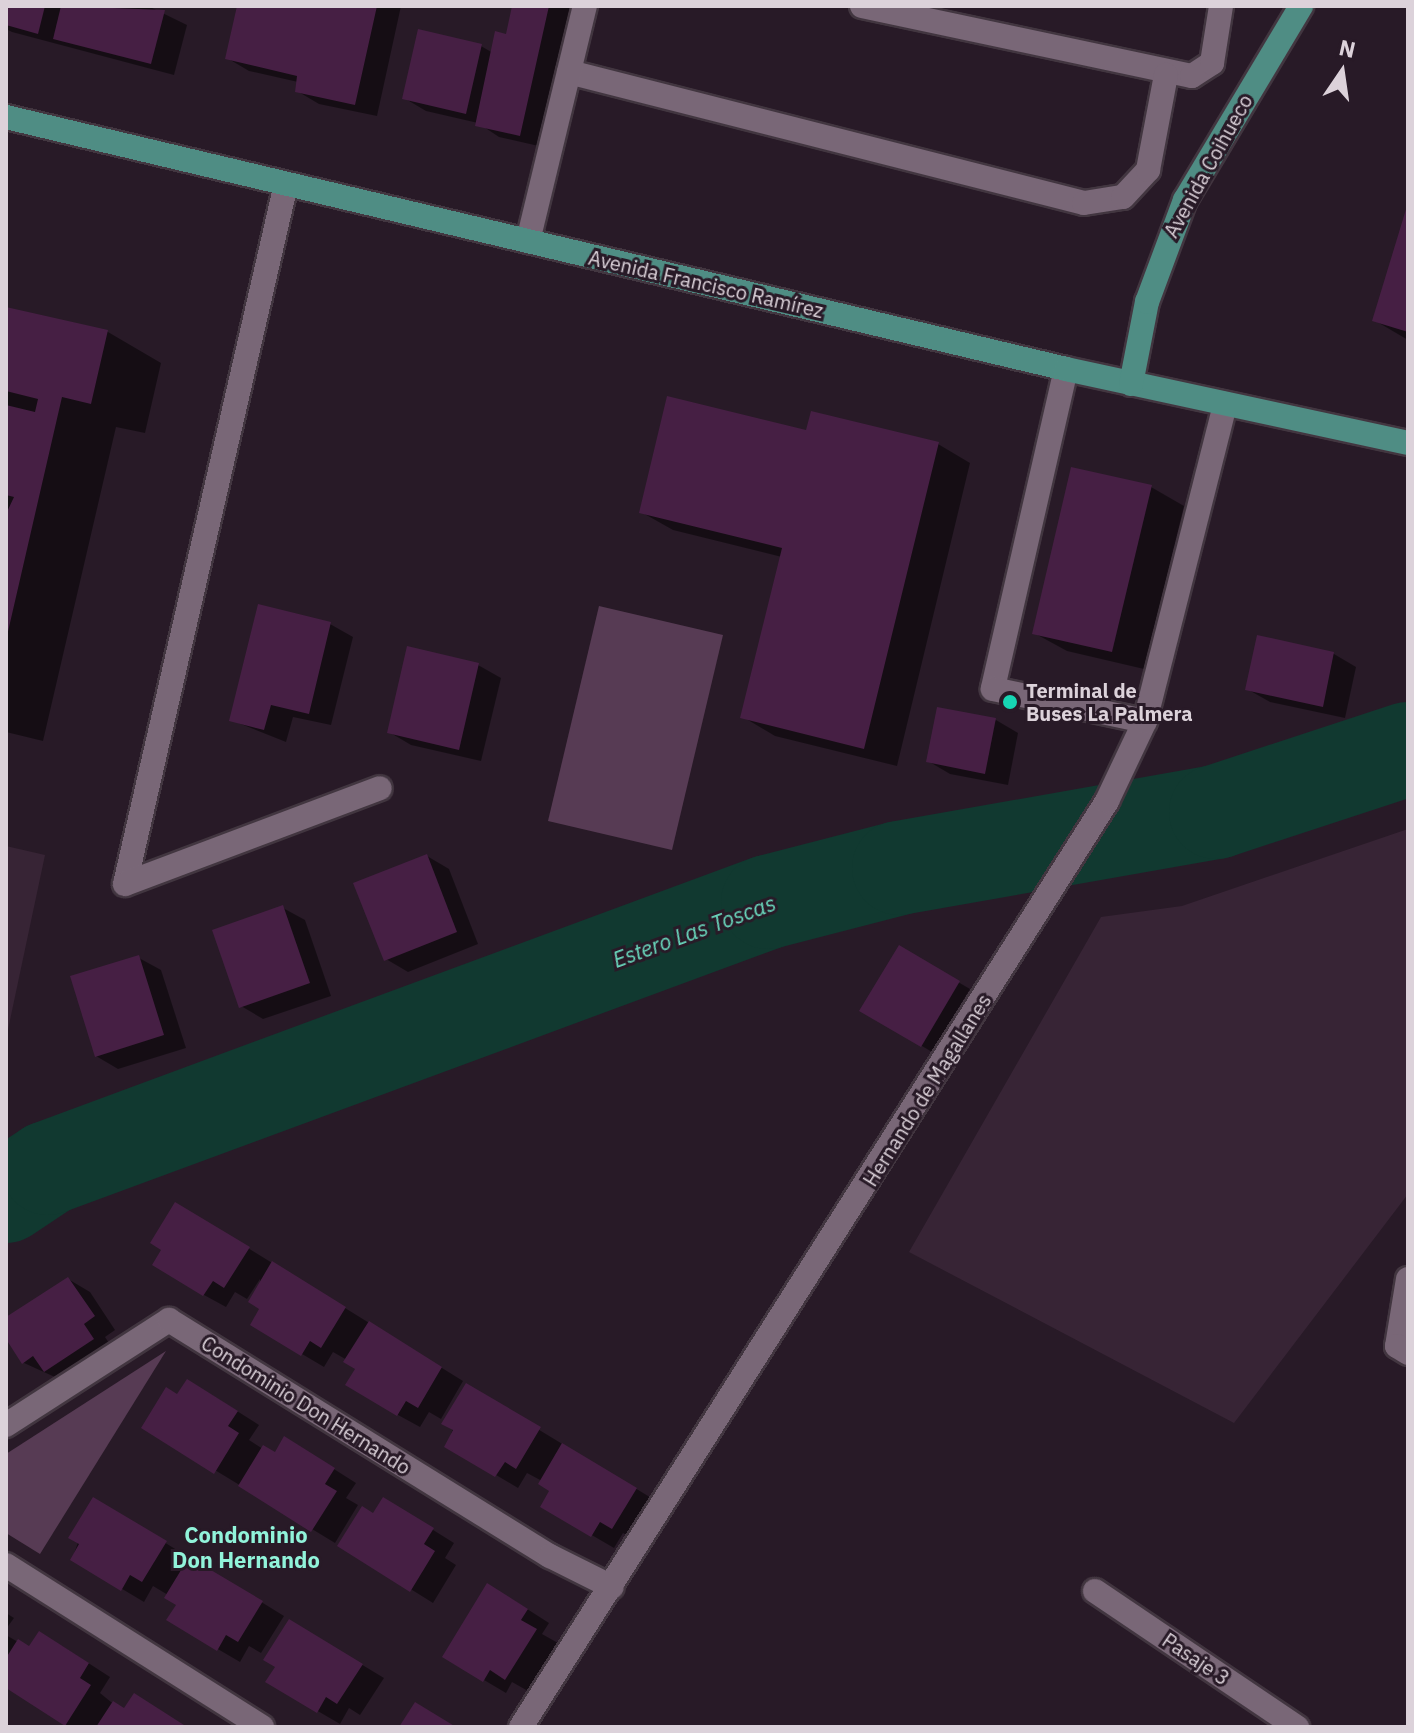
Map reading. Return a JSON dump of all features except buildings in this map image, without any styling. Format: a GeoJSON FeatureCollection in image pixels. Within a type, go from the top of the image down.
{"type":"FeatureCollection","features":[{"type":"Feature","properties":{"kind":"main road","name":"Avenida Coihueco"},"geometry":{"type":"LineString","coordinates":[[1131,384],[1147,302],[1185,200],[1301,6]]}},
{"type":"Feature","properties":{"kind":"main road","name":"Avenida Francisco Ramírez"},"geometry":{"type":"LineString","coordinates":[[6,117],[1066,369],[1408,443]]}},
{"type":"Feature","properties":{"kind":"street"},"geometry":{"type":"LineString","coordinates":[[528,241],[585,6]]}},
{"type":"Feature","properties":{"kind":"street"},"geometry":{"type":"LineString","coordinates":[[862,6],[1166,75],[1192,76],[1212,63],[1221,6]]}},
{"type":"Feature","properties":{"kind":"street"},"geometry":{"type":"LineString","coordinates":[[569,72],[1084,203],[1123,197],[1148,170],[1166,75]]}},
{"type":"Feature","properties":{"kind":"street"},"geometry":{"type":"LineString","coordinates":[[286,184],[125,884],[380,788]]}},
{"type":"Feature","properties":{"kind":"street"},"geometry":{"type":"LineString","coordinates":[[1066,369],[993,689],[1145,721]]}},
{"type":"Feature","properties":{"kind":"street","name":"Hernando de Magallanes"},"geometry":{"type":"LineString","coordinates":[[521,1727],[1039,915],[1107,801],[1145,721],[1225,404]]}},
{"type":"Feature","properties":{"kind":"street"},"geometry":{"type":"LineString","coordinates":[[1403,1349],[1408,1279]]}},
{"type":"Feature","properties":{"kind":"street","name":"Condominio Don Hernando"},"geometry":{"type":"LineString","coordinates":[[6,1425],[169,1320],[550,1556],[612,1587]]}},
{"type":"Feature","properties":{"kind":"street"},"geometry":{"type":"LineString","coordinates":[[6,1565],[262,1727]]}},
{"type":"Feature","properties":{"kind":"street","name":"Pasaje 3"},"geometry":{"type":"LineString","coordinates":[[1095,1591],[1297,1727]]}},
{"type":"Feature","properties":{"kind":"shaded area"},"geometry":{"type":"Polygon","coordinates":[[[599,606],[723,635],[672,850],[548,821],[599,606]]]}},
{"type":"Feature","properties":{"kind":"shaded area"},"geometry":{"type":"Polygon","coordinates":[[[1408,829],[1408,1194],[1234,1423],[909,1252],[1101,917],[1182,906],[1408,829]]]}},
{"type":"Feature","properties":{"kind":"shaded area"},"geometry":{"type":"Polygon","coordinates":[[[6,846],[45,855],[6,1039],[6,846]]]}},
{"type":"Feature","properties":{"kind":"shaded area"},"geometry":{"type":"Polygon","coordinates":[[[166,1351],[40,1554],[6,1533],[6,1454],[166,1351]]]}},
{"type":"Feature","properties":{"kind":"waterway","name":"Estero Las Toscas"},"geometry":{"type":"LineString","coordinates":[[6,1196],[48,1168],[768,902],[899,868],[1216,812],[1408,749]]}},
{"type":"Feature","properties":{"kind":"place","name":"Terminal de Buses La Palmera"},"geometry":{"type":"Point","coordinates":[1010,702]}},
{"type":"Feature","properties":{"kind":"district","name":"Condominio Don Hernando"},"geometry":{"type":"Point","coordinates":[246,1546]}}]}
